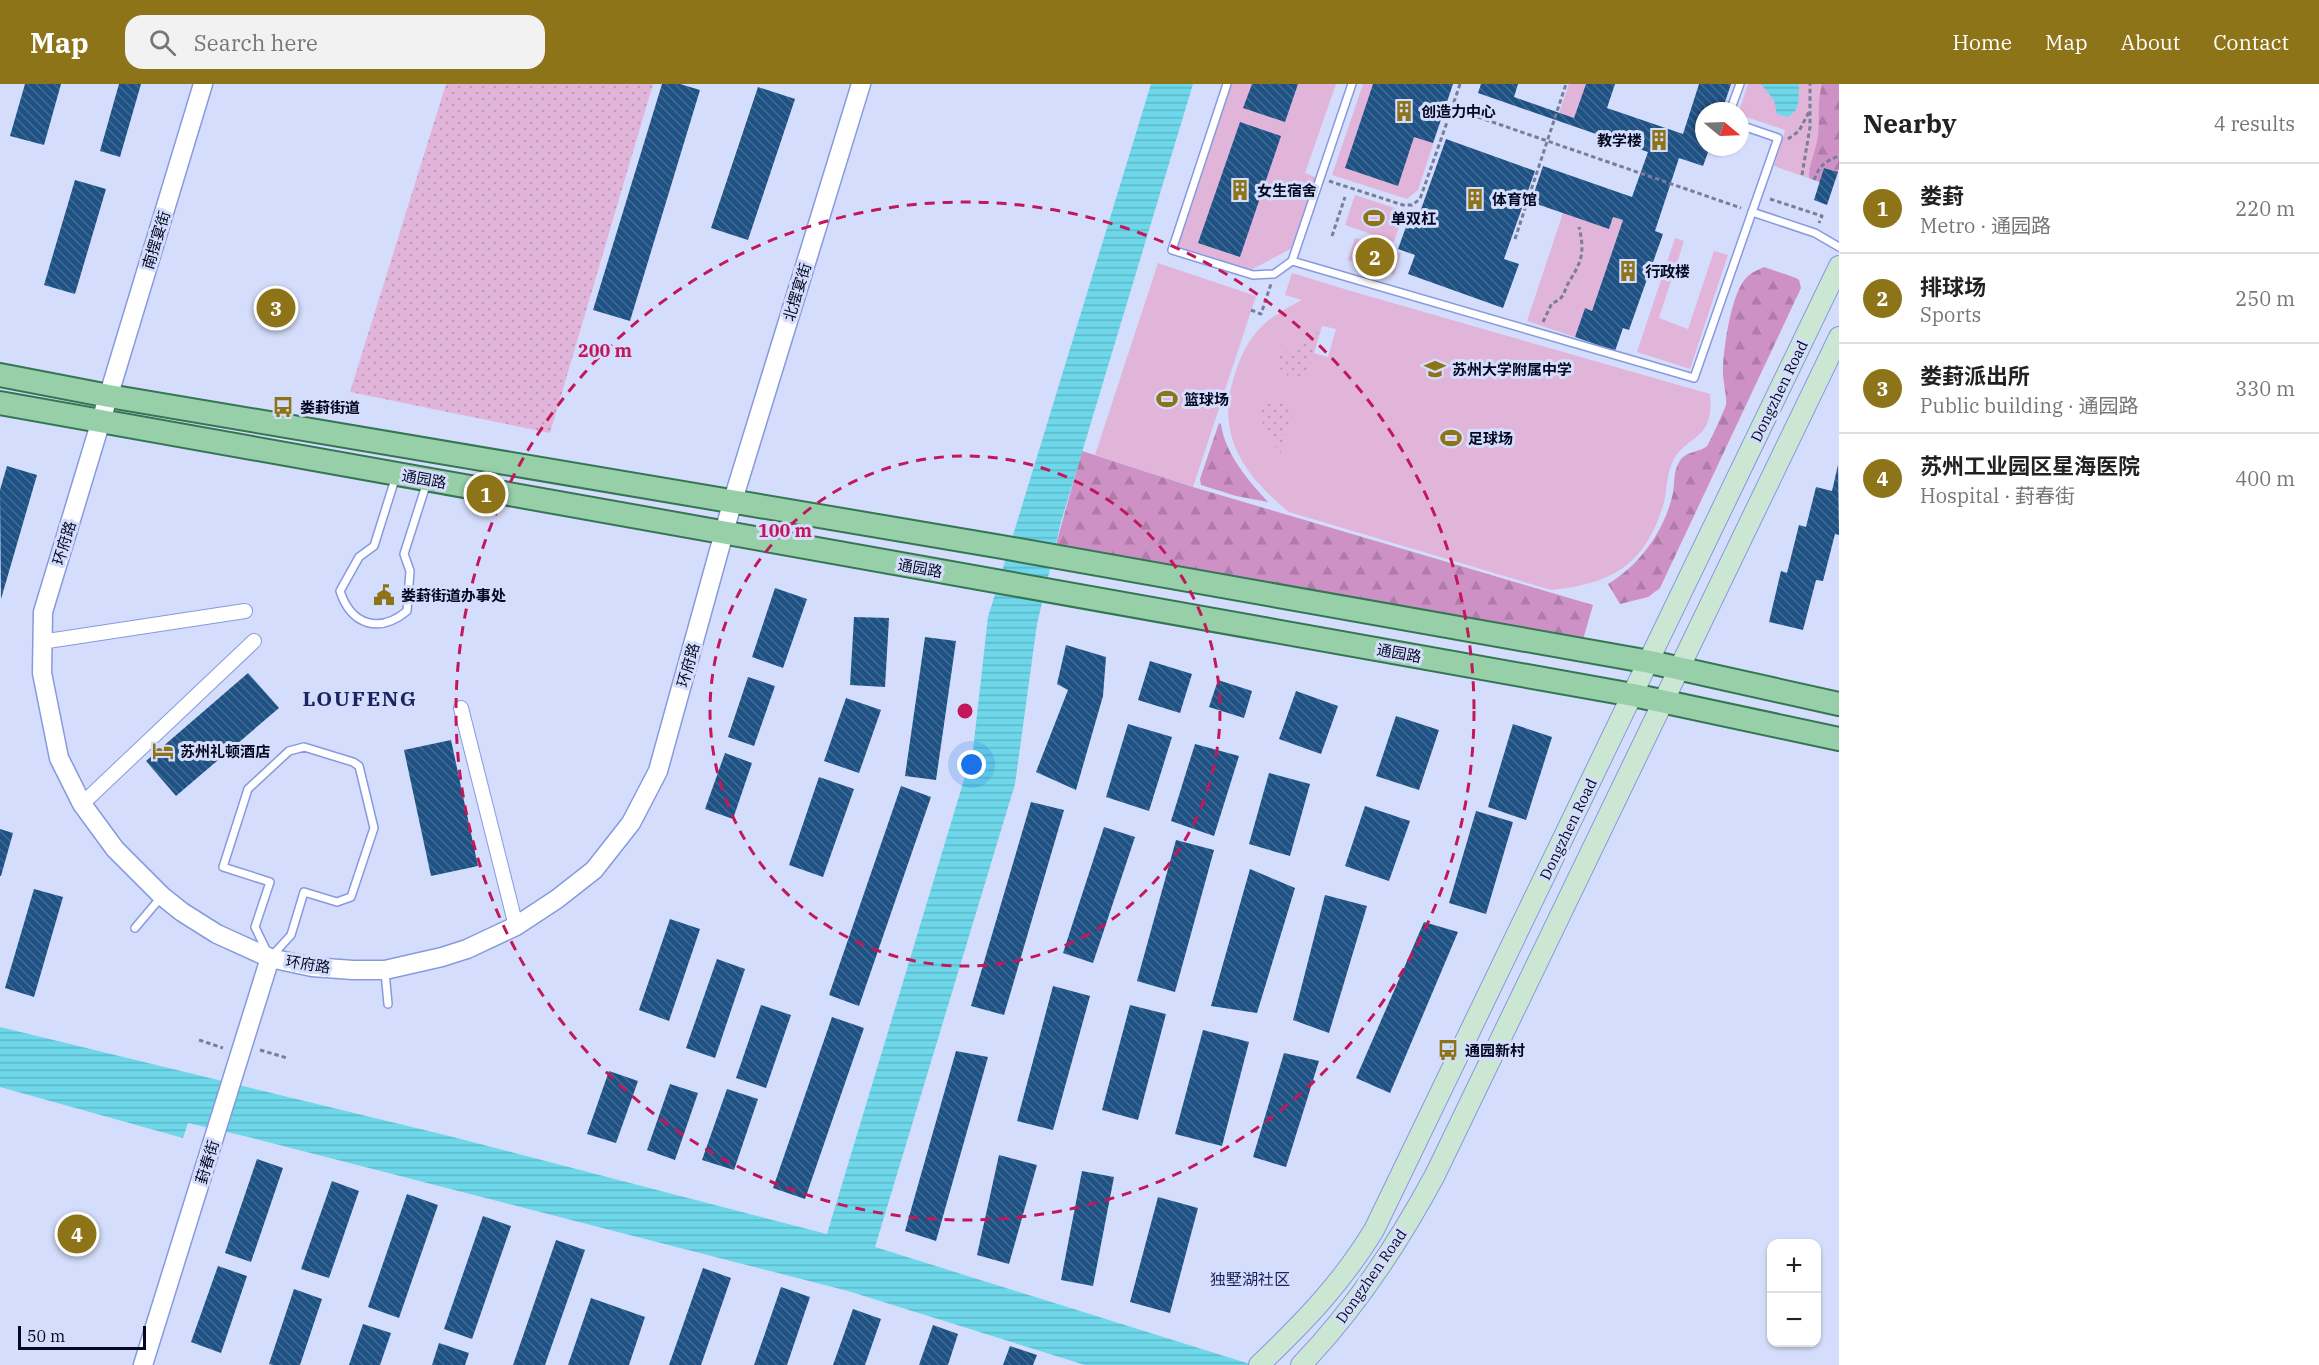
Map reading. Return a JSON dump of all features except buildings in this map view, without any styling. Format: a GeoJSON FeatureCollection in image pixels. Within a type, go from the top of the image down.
{"type":"FeatureCollection","features":[{"type":"Feature","properties":{"kind":"main road","name":"Dongzhen Road"},"geometry":{"type":"LineString","coordinates":[[1260,1364],[1332,1290],[1374,1230],[1650,662],[1839,266]]}},
{"type":"Feature","properties":{"kind":"main road","name":"Dongzhen Road"},"geometry":{"type":"LineString","coordinates":[[1301,1365],[1325,1340],[1356,1301],[1416,1210],[1839,337]]}},
{"type":"Feature","properties":{"kind":"main road","name":"通园路"},"geometry":{"type":"LineString","coordinates":[[0,375],[109,396],[733,500],[1650,662],[1839,704]]}},
{"type":"Feature","properties":{"kind":"main road","name":"通园路"},"geometry":{"type":"LineString","coordinates":[[0,403],[1633,695],[1839,739]]}},
{"type":"Feature","properties":{"kind":"street","name":"南摆宴街"},"geometry":{"type":"LineString","coordinates":[[109,396],[203,84]]}},
{"type":"Feature","properties":{"kind":"street","name":"北摆宴街"},"geometry":{"type":"LineString","coordinates":[[733,500],[861,84]]}},
{"type":"Feature","properties":{"kind":"street","name":"环府路"},"geometry":{"type":"LineString","coordinates":[[109,396],[43,612],[42,673],[58,758],[82,804],[115,849],[162,896],[217,934],[270,958],[312,967],[385,970],[467,949],[516,926],[594,870],[631,823],[658,771],[733,500]]}},
{"type":"Feature","properties":{"kind":"street"},"geometry":{"type":"LineString","coordinates":[[41,642],[245,611]]}},
{"type":"Feature","properties":{"kind":"street"},"geometry":{"type":"LineString","coordinates":[[82,804],[254,641]]}},
{"type":"Feature","properties":{"kind":"street"},"geometry":{"type":"LineString","coordinates":[[461,708],[516,926]]}},
{"type":"Feature","properties":{"kind":"street","name":"葑春街"},"geometry":{"type":"LineString","coordinates":[[148,1364],[211,1147],[270,958]]}},
{"type":"Feature","properties":{"kind":"lane"},"geometry":{"type":"LineString","coordinates":[[1227,84],[1172,250],[1253,275],[1274,274],[1292,261],[1352,84]]}},
{"type":"Feature","properties":{"kind":"lane"},"geometry":{"type":"LineString","coordinates":[[1733,102],[1740,84]]}},
{"type":"Feature","properties":{"kind":"lane"},"geometry":{"type":"LineString","coordinates":[[1292,261],[1694,378],[1778,138],[1749,128]]}},
{"type":"Feature","properties":{"kind":"lane"},"geometry":{"type":"LineString","coordinates":[[1752,213],[1815,233],[1839,247]]}},
{"type":"Feature","properties":{"kind":"lane"},"geometry":{"type":"LineString","coordinates":[[397,474],[374,546],[359,557],[339,591],[351,614],[361,621],[373,624],[397,619],[406,610],[410,571],[404,554],[428,480]]}},
{"type":"Feature","properties":{"kind":"lane"},"geometry":{"type":"LineString","coordinates":[[304,747],[359,766],[375,828],[351,897],[338,902],[303,892],[291,935],[270,958],[255,927],[270,882],[223,867],[248,789],[289,751],[304,747]]}},
{"type":"Feature","properties":{"kind":"lane"},"geometry":{"type":"LineString","coordinates":[[135,928],[162,896]]}},
{"type":"Feature","properties":{"kind":"lane"},"geometry":{"type":"LineString","coordinates":[[385,970],[388,1004]]}},
{"type":"Feature","properties":{"kind":"path"},"geometry":{"type":"LineString","coordinates":[[1320,178],[1412,206],[1420,199],[1460,84]]}},
{"type":"Feature","properties":{"kind":"path"},"geometry":{"type":"LineString","coordinates":[[1515,239],[1566,84]]}},
{"type":"Feature","properties":{"kind":"path"},"geometry":{"type":"LineString","coordinates":[[1802,175],[1810,127],[1810,84]]}},
{"type":"Feature","properties":{"kind":"path"},"geometry":{"type":"LineString","coordinates":[[1452,108],[1752,213]]}},
{"type":"Feature","properties":{"kind":"path"},"geometry":{"type":"LineString","coordinates":[[1780,145],[1799,131],[1810,110]]}},
{"type":"Feature","properties":{"kind":"path"},"geometry":{"type":"LineString","coordinates":[[1814,180],[1818,168],[1839,156]]}},
{"type":"Feature","properties":{"kind":"path"},"geometry":{"type":"LineString","coordinates":[[1758,195],[1822,216],[1815,233]]}},
{"type":"Feature","properties":{"kind":"path"},"geometry":{"type":"LineString","coordinates":[[1332,236],[1345,197]]}},
{"type":"Feature","properties":{"kind":"path"},"geometry":{"type":"LineString","coordinates":[[1538,333],[1552,303],[1560,301],[1579,268],[1581,256],[1579,227]]}},
{"type":"Feature","properties":{"kind":"path"},"geometry":{"type":"LineString","coordinates":[[1251,310],[1261,314],[1274,274]]}},
{"type":"Feature","properties":{"kind":"path"},"geometry":{"type":"LineString","coordinates":[[199,1040],[287,1058]]}},
{"type":"Feature","properties":{"kind":"shaded area"},"geometry":{"type":"Polygon","coordinates":[[[446,84],[653,84],[550,433],[350,392],[446,84]]]}},
{"type":"Feature","properties":{"kind":"shaded area"},"geometry":{"type":"Polygon","coordinates":[[[1230,84],[1336,84],[1305,173],[1317,178],[1294,247],[1251,270],[1176,246],[1230,84]]]}},
{"type":"Feature","properties":{"kind":"shaded area","name":"创造力中心"},"geometry":{"type":"Polygon","coordinates":[[[1363,84],[1453,84],[1418,190],[1407,199],[1332,175],[1363,84]]]}},
{"type":"Feature","properties":{"kind":"shaded area"},"geometry":{"type":"Polygon","coordinates":[[[1569,84],[1586,84],[1574,118],[1559,113],[1569,84]]]}},
{"type":"Feature","properties":{"kind":"shaded area"},"geometry":{"type":"Polygon","coordinates":[[[1748,84],[1839,84],[1838,172],[1824,168],[1820,182],[1774,166],[1785,130],[1749,118],[1749,102],[1742,102],[1748,84]]]}},
{"type":"Feature","properties":{"kind":"shaded area","name":"单双杠"},"geometry":{"type":"Polygon","coordinates":[[[1355,195],[1404,211],[1394,242],[1345,225],[1355,195]]]}},
{"type":"Feature","properties":{"kind":"shaded area"},"geometry":{"type":"Polygon","coordinates":[[[1563,213],[1609,229],[1613,217],[1623,220],[1592,311],[1585,308],[1575,337],[1527,321],[1563,213]]]}},
{"type":"Feature","properties":{"kind":"shaded area"},"geometry":{"type":"Polygon","coordinates":[[[1355,238],[1401,253],[1394,275],[1348,260],[1355,238]]]}},
{"type":"Feature","properties":{"kind":"shaded area"},"geometry":{"type":"Polygon","coordinates":[[[1675,238],[1684,241],[1659,318],[1688,329],[1714,251],[1728,255],[1690,369],[1637,352],[1675,238]]]}},
{"type":"Feature","properties":{"kind":"shaded area"},"geometry":{"type":"Polygon","coordinates":[[[1158,263],[1256,296],[1193,487],[1095,455],[1158,263]]]}},
{"type":"Feature","properties":{"kind":"shaded area"},"geometry":{"type":"Polygon","coordinates":[[[1292,273],[1710,394],[1708,422],[1697,437],[1676,456],[1669,471],[1663,506],[1646,544],[1622,568],[1608,577],[1591,583],[1551,590],[1289,512],[1257,482],[1245,466],[1230,431],[1228,412],[1230,391],[1244,350],[1271,318],[1302,300],[1285,295],[1292,273]],[[1322,326],[1314,353],[1328,357],[1336,329],[1322,326]],[[1318,333],[1286,375],[1294,379],[1306,379],[1318,333]]]}},
{"type":"Feature","properties":{"kind":"shaded area"},"geometry":{"type":"Polygon","coordinates":[[[1319,332],[1306,379],[1291,378],[1280,368],[1275,359],[1319,332]]]}},
{"type":"Feature","properties":{"kind":"shaded area"},"geometry":{"type":"Polygon","coordinates":[[[1275,402],[1295,407],[1280,455],[1254,408],[1275,402]]]}},
{"type":"Feature","properties":{"kind":"green space"},"geometry":{"type":"Polygon","coordinates":[[[1822,84],[1839,84],[1839,168],[1838,172],[1825,168],[1820,182],[1809,178],[1818,136],[1822,84]]]}},
{"type":"Feature","properties":{"kind":"green space"},"geometry":{"type":"Polygon","coordinates":[[[1764,267],[1796,278],[1801,288],[1660,588],[1648,597],[1620,604],[1608,584],[1631,567],[1650,545],[1669,507],[1679,462],[1685,456],[1707,446],[1725,408],[1724,358],[1733,306],[1742,283],[1764,267]]]}},
{"type":"Feature","properties":{"kind":"green space"},"geometry":{"type":"Polygon","coordinates":[[[1219,423],[1227,446],[1238,466],[1268,502],[1236,496],[1201,485],[1200,479],[1219,423]]]}},
{"type":"Feature","properties":{"kind":"green space"},"geometry":{"type":"Polygon","coordinates":[[[1082,451],[1193,487],[1593,605],[1582,643],[1055,548],[1082,451]]]}},
{"type":"Feature","properties":{"kind":"water"},"geometry":{"type":"Polygon","coordinates":[[[1151,84],[1193,84],[1061,522],[1037,624],[1015,784],[875,1247],[1253,1365],[1085,1365],[848,1291],[244,1136],[188,1123],[183,1138],[0,1087],[0,1027],[449,1136],[827,1234],[973,750],[988,617],[1151,84]]]}},
{"type":"Feature","properties":{"kind":"water"},"geometry":{"type":"Polygon","coordinates":[[[1761,84],[1799,84],[1798,105],[1795,111],[1788,117],[1777,114],[1774,100],[1761,84]]]}},
{"type":"Feature","properties":{"kind":"place","name":"创造力中心"},"geometry":{"type":"Point","coordinates":[1404,111]}},
{"type":"Feature","properties":{"kind":"place","name":"教学楼"},"geometry":{"type":"Point","coordinates":[1659,140]}},
{"type":"Feature","properties":{"kind":"place","name":"女生宿舍"},"geometry":{"type":"Point","coordinates":[1240,190]}},
{"type":"Feature","properties":{"kind":"place","name":"体育馆"},"geometry":{"type":"Point","coordinates":[1475,199]}},
{"type":"Feature","properties":{"kind":"place","name":"单双杠"},"geometry":{"type":"Point","coordinates":[1374,218]}},
{"type":"Feature","properties":{"kind":"place","name":"排球场"},"geometry":{"type":"Point","coordinates":[1375,257]}},
{"type":"Feature","properties":{"kind":"place","name":"行政楼"},"geometry":{"type":"Point","coordinates":[1628,271]}},
{"type":"Feature","properties":{"kind":"place","name":"娄葑派出所"},"geometry":{"type":"Point","coordinates":[276,308]}},
{"type":"Feature","properties":{"kind":"place","name":"苏州大学附属中学"},"geometry":{"type":"Point","coordinates":[1435,369]}},
{"type":"Feature","properties":{"kind":"place","name":"篮球场"},"geometry":{"type":"Point","coordinates":[1167,399]}},
{"type":"Feature","properties":{"kind":"place","name":"娄葑街道"},"geometry":{"type":"Point","coordinates":[283,407]}},
{"type":"Feature","properties":{"kind":"place","name":"足球场"},"geometry":{"type":"Point","coordinates":[1451,438]}},
{"type":"Feature","properties":{"kind":"place","name":"娄葑"},"geometry":{"type":"Point","coordinates":[486,494]}},
{"type":"Feature","properties":{"kind":"place","name":"娄葑街道办事处"},"geometry":{"type":"Point","coordinates":[384,595]}},
{"type":"Feature","properties":{"kind":"place","name":"苏州礼顿酒店"},"geometry":{"type":"Point","coordinates":[163,751]}},
{"type":"Feature","properties":{"kind":"place","name":"通园新村"},"geometry":{"type":"Point","coordinates":[1448,1050]}},
{"type":"Feature","properties":{"kind":"place","name":"苏州工业园区星海医院"},"geometry":{"type":"Point","coordinates":[77,1234]}},
{"type":"Feature","properties":{"kind":"district","name":"LOUFENG"},"geometry":{"type":"Point","coordinates":[360,698]}},
{"type":"Feature","properties":{"kind":"district","name":"独墅湖社区"},"geometry":{"type":"Point","coordinates":[1250,1279]}}]}
